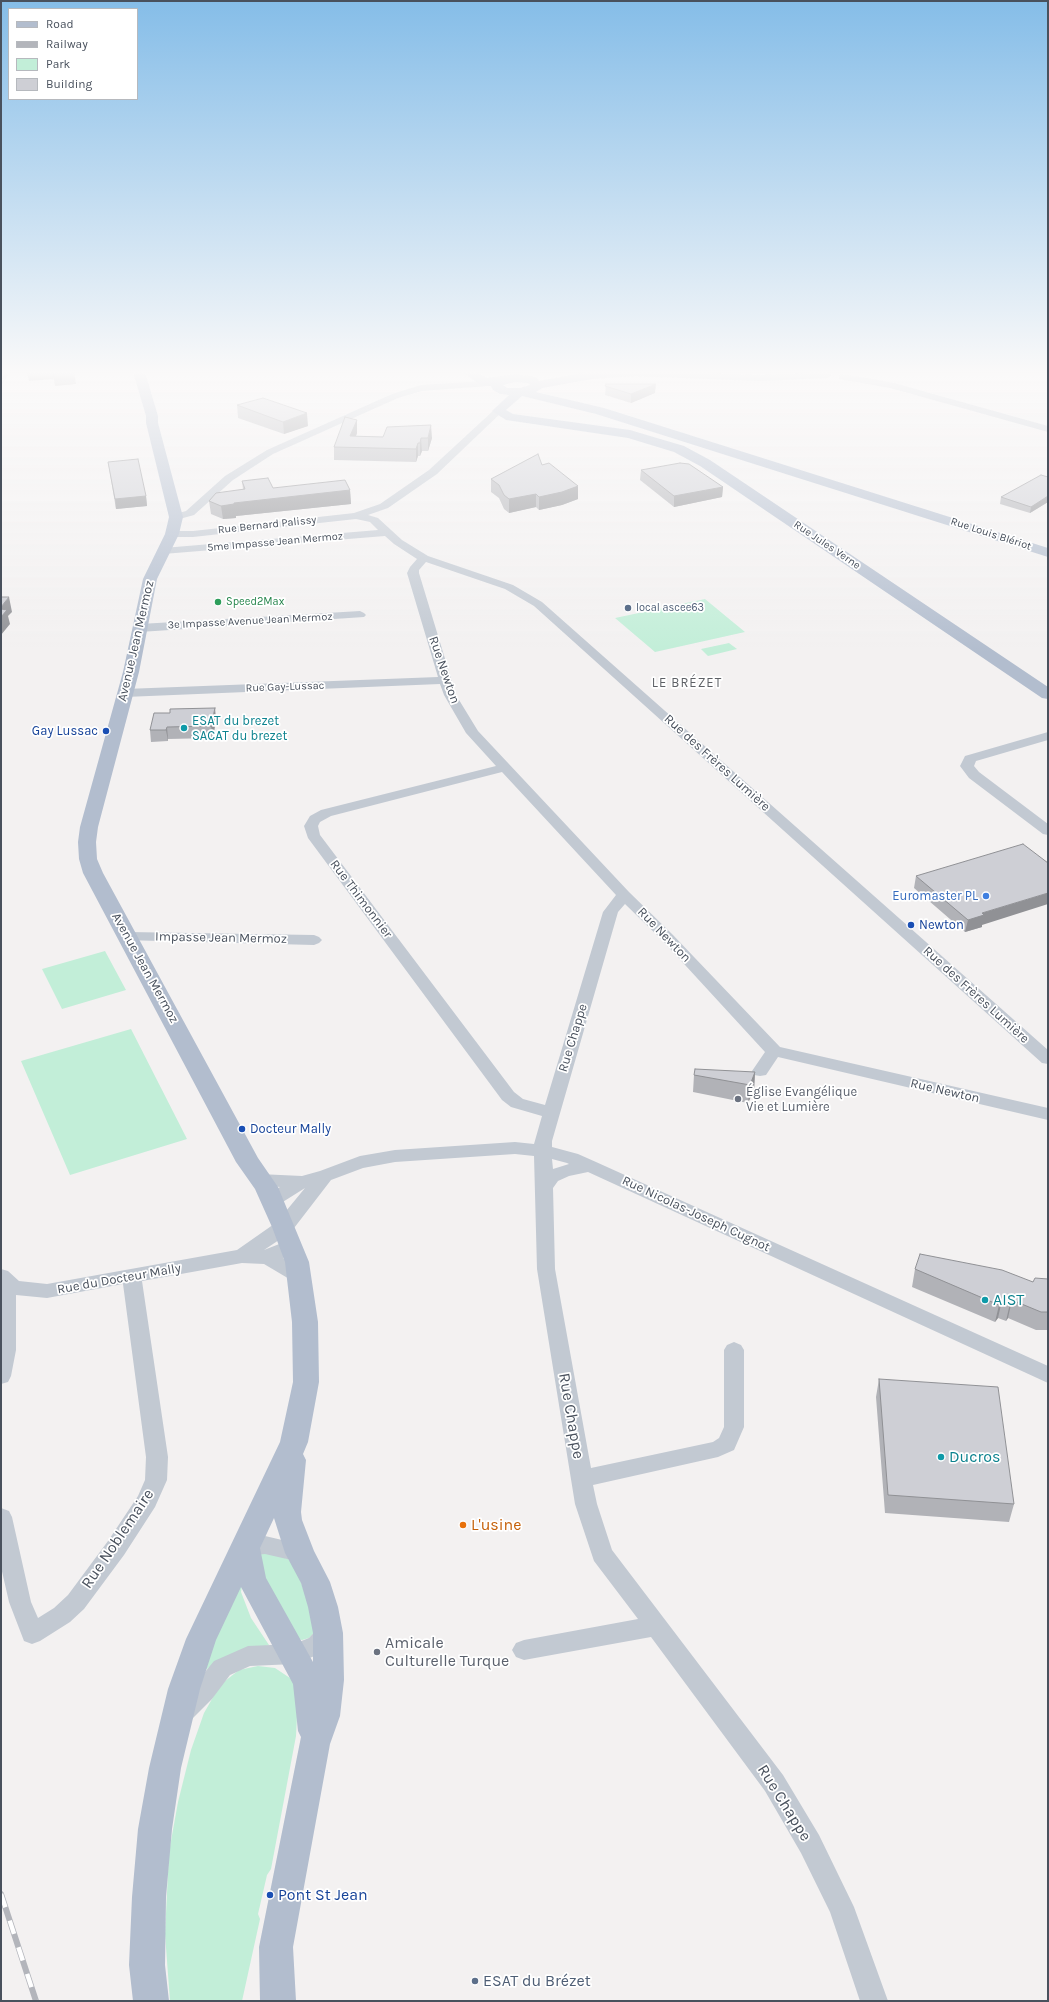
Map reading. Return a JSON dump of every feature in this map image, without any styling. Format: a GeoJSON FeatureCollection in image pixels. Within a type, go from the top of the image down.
{"type":"FeatureCollection","features":[{"type":"Feature","properties":{"kind":"main road"},"geometry":{"type":"LineString","coordinates":[[163,465],[173,501],[174,525]]}},
{"type":"Feature","properties":{"kind":"main road","name":"Rue Jules Verne"},"geometry":{"type":"LineString","coordinates":[[709,465],[1048,694]]}},
{"type":"Feature","properties":{"kind":"main road","name":"Rue Louis Blériot"},"geometry":{"type":"LineString","coordinates":[[773,465],[1048,553]]}},
{"type":"Feature","properties":{"kind":"main road","name":"Rue Louis Blériot"},"geometry":{"type":"LineString","coordinates":[[790,465],[1048,547]]}},
{"type":"Feature","properties":{"kind":"main road","name":"Avenue Jean Mermoz"},"geometry":{"type":"LineString","coordinates":[[151,2001],[147,1958],[148,1897],[153,1844],[165,1768],[184,1689],[201,1639],[246,1547],[294,1442],[306,1382],[305,1322],[298,1275],[288,1236],[266,1190],[248,1162],[93,873],[88,859],[87,842],[89,826],[125,693],[150,579],[174,525]]}},
{"type":"Feature","properties":{"kind":"main road"},"geometry":{"type":"LineString","coordinates":[[278,2001],[276,1947],[314,1744],[324,1716],[329,1680],[328,1633],[315,1582],[300,1553],[288,1520],[287,1512],[294,1442]]}},
{"type":"Feature","properties":{"kind":"main road"},"geometry":{"type":"LineString","coordinates":[[246,1547],[252,1580],[294,1654],[308,1682],[312,1709],[314,1744]]}},
{"type":"Feature","properties":{"kind":"main road"},"geometry":{"type":"LineString","coordinates":[[264,2001],[263,1972],[276,1947]]}},
{"type":"Feature","properties":{"kind":"street"},"geometry":{"type":"LineString","coordinates":[[174,525],[190,513],[229,478],[249,465]]}},
{"type":"Feature","properties":{"kind":"street","name":"Rue Bernard Palissy"},"geometry":{"type":"LineString","coordinates":[[174,525],[193,534],[356,516],[384,506],[433,472],[440,465]]}},
{"type":"Feature","properties":{"kind":"street"},"geometry":{"type":"LineString","coordinates":[[383,528],[378,516],[384,506]]}},
{"type":"Feature","properties":{"kind":"street","name":"Rue des Frères Lumière"},"geometry":{"type":"LineString","coordinates":[[356,516],[366,517],[383,528],[398,542],[424,558],[505,585],[538,604],[1048,1059]]}},
{"type":"Feature","properties":{"kind":"street","name":"5me Impasse Jean Mermoz"},"geometry":{"type":"LineString","coordinates":[[160,557],[383,528]]}},
{"type":"Feature","properties":{"kind":"street"},"geometry":{"type":"LineString","coordinates":[[160,557],[303,550]]}},
{"type":"Feature","properties":{"kind":"street","name":"Rue Newton"},"geometry":{"type":"LineString","coordinates":[[424,558],[413,571],[450,695],[473,733],[624,895],[668,938],[774,1051],[1048,1114]]}},
{"type":"Feature","properties":{"kind":"street"},"geometry":{"type":"LineString","coordinates":[[416,581],[422,572],[443,565]]}},
{"type":"Feature","properties":{"kind":"street","name":"3e Impasse Avenue Jean Mermoz"},"geometry":{"type":"LineString","coordinates":[[140,628],[360,615]]}},
{"type":"Feature","properties":{"kind":"street","name":"Rue Gay-Lussac"},"geometry":{"type":"LineString","coordinates":[[125,693],[446,680]]}},
{"type":"Feature","properties":{"kind":"street"},"geometry":{"type":"LineString","coordinates":[[1048,736],[978,756],[970,759],[967,766],[974,775],[1048,831]]}},
{"type":"Feature","properties":{"kind":"street","name":"Rue Thimonnier"},"geometry":{"type":"LineString","coordinates":[[504,768],[326,813],[316,819],[311,826],[313,835],[508,1096],[517,1103],[552,1112]]}},
{"type":"Feature","properties":{"kind":"street","name":"Rue Chappe"},"geometry":{"type":"LineString","coordinates":[[624,895],[611,912],[543,1141],[546,1269],[586,1504],[602,1554],[774,1783],[810,1844],[841,1907],[874,2001]]}},
{"type":"Feature","properties":{"kind":"street","name":"Impasse Jean Mermoz"},"geometry":{"type":"LineString","coordinates":[[128,937],[314,940]]}},
{"type":"Feature","properties":{"kind":"street"},"geometry":{"type":"LineString","coordinates":[[760,1071],[774,1051]]}},
{"type":"Feature","properties":{"kind":"street","name":"Rue Nicolas-Joseph Cugnot"},"geometry":{"type":"LineString","coordinates":[[266,1190],[325,1176],[360,1162],[395,1156],[516,1148],[543,1151],[572,1158],[590,1166],[1048,1376]]}},
{"type":"Feature","properties":{"kind":"street"},"geometry":{"type":"LineString","coordinates":[[544,1186],[552,1177],[566,1171],[590,1166]]}},
{"type":"Feature","properties":{"kind":"street","name":"Rue Nicolas-Joseph Cugnot"},"geometry":{"type":"LineString","coordinates":[[288,1236],[325,1176]]}},
{"type":"Feature","properties":{"kind":"street","name":"Rue Nicolas-Joseph Cugnot"},"geometry":{"type":"LineString","coordinates":[[266,1190],[302,1182]]}},
{"type":"Feature","properties":{"kind":"street","name":"Rue du Docteur Mally"},"geometry":{"type":"LineString","coordinates":[[3,1275],[14,1288],[47,1291],[132,1277],[242,1256],[288,1236]]}},
{"type":"Feature","properties":{"kind":"street","name":"Rue du Docteur Mally"},"geometry":{"type":"LineString","coordinates":[[267,1257],[288,1236]]}},
{"type":"Feature","properties":{"kind":"street","name":"Rue du Docteur Mally"},"geometry":{"type":"LineString","coordinates":[[242,1256],[267,1257],[298,1275]]}},
{"type":"Feature","properties":{"kind":"street"},"geometry":{"type":"LineString","coordinates":[[1,1376],[6,1350],[3,1275]]}},
{"type":"Feature","properties":{"kind":"street","name":"Rue Noblemaire"},"geometry":{"type":"LineString","coordinates":[[1,1517],[19,1595],[32,1634],[62,1616],[76,1602],[116,1548],[147,1501],[156,1480],[157,1456],[132,1277]]}},
{"type":"Feature","properties":{"kind":"street"},"geometry":{"type":"LineString","coordinates":[[581,1479],[718,1449],[727,1444],[734,1427],[734,1350]]}},
{"type":"Feature","properties":{"kind":"street"},"geometry":{"type":"LineString","coordinates":[[246,1547],[265,1545],[300,1553]]}},
{"type":"Feature","properties":{"kind":"street"},"geometry":{"type":"LineString","coordinates":[[524,1650],[656,1626]]}},
{"type":"Feature","properties":{"kind":"street"},"geometry":{"type":"LineString","coordinates":[[177,1718],[204,1691],[222,1668],[248,1656],[294,1654],[317,1645],[328,1633]]}},
{"type":"Feature","properties":{"kind":"green space"},"geometry":{"type":"Polygon","coordinates":[[[705,599],[745,632],[655,652],[615,618],[705,599]]]}},
{"type":"Feature","properties":{"kind":"green space"},"geometry":{"type":"Polygon","coordinates":[[[729,643],[737,649],[708,656],[701,649],[729,643]]]}},
{"type":"Feature","properties":{"kind":"green space"},"geometry":{"type":"Polygon","coordinates":[[[105,951],[126,990],[62,1009],[42,969],[105,951]]]}},
{"type":"Feature","properties":{"kind":"green space"},"geometry":{"type":"Polygon","coordinates":[[[131,1029],[187,1139],[70,1175],[21,1061],[131,1029]]]}},
{"type":"Feature","properties":{"kind":"green space"},"geometry":{"type":"Polygon","coordinates":[[[260,1553],[269,1553],[288,1559],[295,1566],[315,1621],[313,1634],[309,1638],[302,1640],[293,1638],[258,1576],[260,1553]]]}},
{"type":"Feature","properties":{"kind":"green space"},"geometry":{"type":"Polygon","coordinates":[[[243,1579],[241,1592],[251,1618],[269,1645],[219,1660],[203,1672],[221,1624],[243,1579]]]}},
{"type":"Feature","properties":{"kind":"green space"},"geometry":{"type":"Polygon","coordinates":[[[258,1666],[275,1668],[293,1680],[298,1697],[296,1736],[271,1869],[267,1875],[258,1914],[260,1919],[242,2001],[170,2001],[165,1934],[169,1852],[178,1802],[191,1750],[204,1713],[220,1685],[239,1670],[258,1666]]]}},
{"type":"Feature","properties":{"kind":"building"},"geometry":{"type":"Polygon","coordinates":[[[109,465],[139,465],[146,496],[115,499],[109,465]]]}},
{"type":"Feature","properties":{"kind":"building"},"geometry":{"type":"Polygon","coordinates":[[[517,465],[552,465],[578,486],[562,492],[539,497],[536,494],[509,499],[504,495],[499,485],[491,479],[517,465]]]}},
{"type":"Feature","properties":{"kind":"building"},"geometry":{"type":"Polygon","coordinates":[[[666,465],[691,465],[723,487],[674,496],[641,470],[666,465]]]}},
{"type":"Feature","properties":{"kind":"building"},"geometry":{"type":"Polygon","coordinates":[[[1041,475],[1048,477],[1048,496],[1031,507],[1001,497],[1041,475]]]}},
{"type":"Feature","properties":{"kind":"building"},"geometry":{"type":"Polygon","coordinates":[[[268,478],[273,488],[345,480],[350,490],[234,503],[221,506],[209,501],[216,493],[245,489],[242,481],[268,478]]]}},
{"type":"Feature","properties":{"kind":"building"},"geometry":{"type":"Polygon","coordinates":[[[1,597],[9,597],[1,607],[1,597]]]}},
{"type":"Feature","properties":{"kind":"building"},"geometry":{"type":"Polygon","coordinates":[[[1,609],[7,610],[1,617],[1,609]]]}},
{"type":"Feature","properties":{"kind":"building"},"geometry":{"type":"Polygon","coordinates":[[[215,708],[211,726],[167,727],[166,730],[150,730],[154,713],[170,713],[170,709],[215,708]]]}},
{"type":"Feature","properties":{"kind":"building","name":"Euromaster PL"},"geometry":{"type":"Polygon","coordinates":[[[1023,844],[1048,863],[1048,893],[982,913],[984,915],[968,920],[916,876],[1023,844]]]}},
{"type":"Feature","properties":{"kind":"building"},"geometry":{"type":"Polygon","coordinates":[[[695,1069],[755,1072],[750,1085],[694,1075],[695,1069]]]}},
{"type":"Feature","properties":{"kind":"building"},"geometry":{"type":"Polygon","coordinates":[[[920,1254],[1002,1270],[1033,1282],[1035,1278],[1048,1279],[1048,1312],[1041,1312],[1012,1300],[1010,1303],[1002,1300],[999,1305],[915,1269],[920,1254]]]}},
{"type":"Feature","properties":{"kind":"building","name":"Ducros"},"geometry":{"type":"Polygon","coordinates":[[[879,1379],[998,1387],[1014,1504],[888,1495],[879,1379]]]}},
{"type":"Feature","properties":{"kind":"railway"},"geometry":{"type":"LineString","coordinates":[[1,1894],[36,2001]]}},
{"type":"Feature","properties":{"kind":"place","name":"Speed2Max"},"geometry":{"type":"Point","coordinates":[218,602]}},
{"type":"Feature","properties":{"kind":"place","name":"local ascee63"},"geometry":{"type":"Point","coordinates":[628,608]}},
{"type":"Feature","properties":{"kind":"place","name":"ESAT du brezet SACAT du brezet"},"geometry":{"type":"Point","coordinates":[184,728]}},
{"type":"Feature","properties":{"kind":"place","name":"Gay Lussac"},"geometry":{"type":"Point","coordinates":[106,731]}},
{"type":"Feature","properties":{"kind":"place","name":"Euromaster PL"},"geometry":{"type":"Point","coordinates":[986,896]}},
{"type":"Feature","properties":{"kind":"place","name":"Newton"},"geometry":{"type":"Point","coordinates":[911,925]}},
{"type":"Feature","properties":{"kind":"place","name":"Église Evangélique Vie et Lumière"},"geometry":{"type":"Point","coordinates":[738,1099]}},
{"type":"Feature","properties":{"kind":"place","name":"Docteur Mally"},"geometry":{"type":"Point","coordinates":[242,1129]}},
{"type":"Feature","properties":{"kind":"place","name":"AIST"},"geometry":{"type":"Point","coordinates":[985,1300]}},
{"type":"Feature","properties":{"kind":"place","name":"Ducros"},"geometry":{"type":"Point","coordinates":[941,1457]}},
{"type":"Feature","properties":{"kind":"place","name":"L'usine"},"geometry":{"type":"Point","coordinates":[463,1525]}},
{"type":"Feature","properties":{"kind":"place","name":"Amicale Culturelle Turque"},"geometry":{"type":"Point","coordinates":[377,1652]}},
{"type":"Feature","properties":{"kind":"place","name":"Pont St Jean"},"geometry":{"type":"Point","coordinates":[270,1895]}},
{"type":"Feature","properties":{"kind":"place","name":"ESAT du Brézet"},"geometry":{"type":"Point","coordinates":[475,1981]}},
{"type":"Feature","properties":{"kind":"district","name":"LE BRÉZET"},"geometry":{"type":"Point","coordinates":[687,683]}}]}
